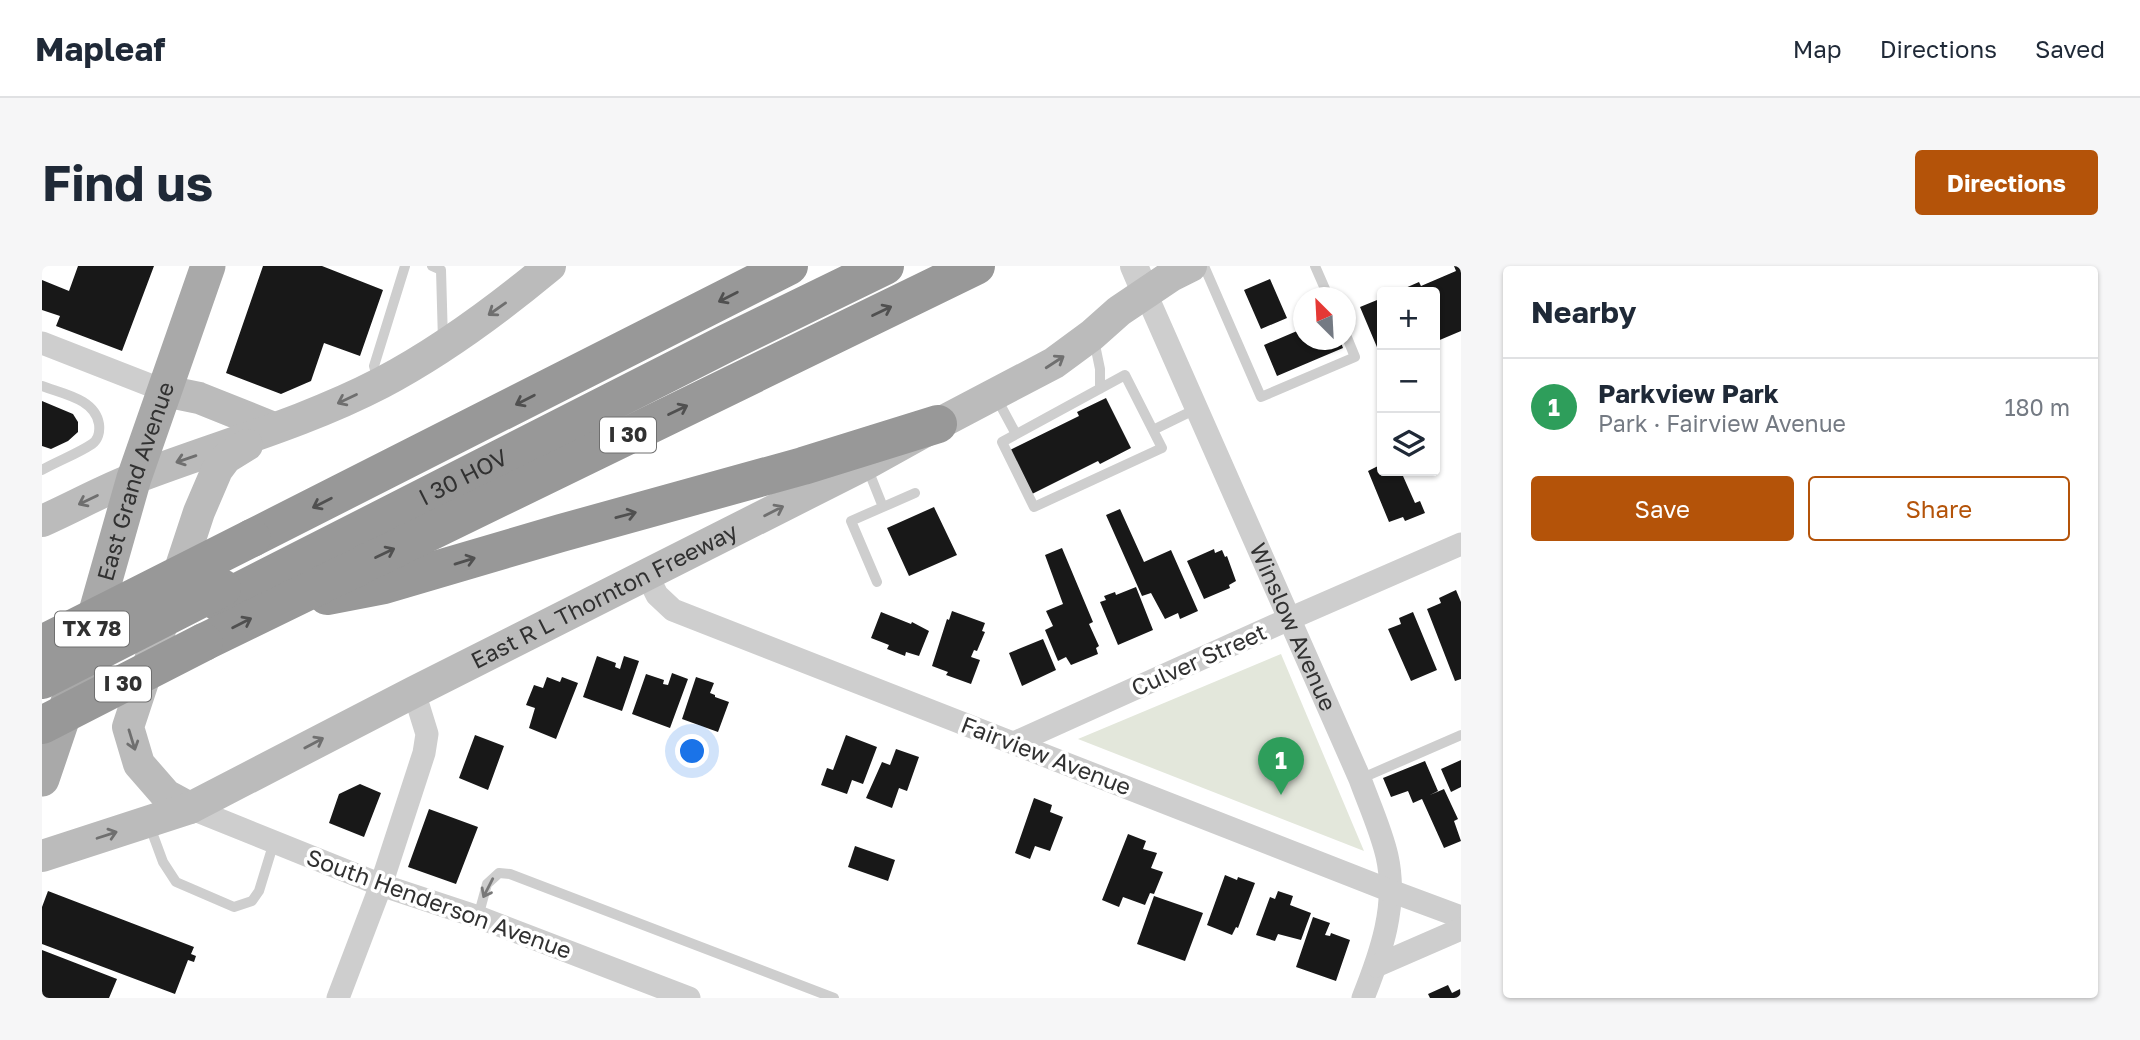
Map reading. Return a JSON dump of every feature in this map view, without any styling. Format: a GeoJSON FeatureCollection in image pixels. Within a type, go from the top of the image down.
{"type":"FeatureCollection","features":[{"type":"Feature","properties":{"kind":"highway"},"geometry":{"type":"LineString","coordinates":[[42,645],[789,266]]}},
{"type":"Feature","properties":{"kind":"highway","name":"I 30 HOV"},"geometry":{"type":"LineString","coordinates":[[42,692],[220,595],[856,266]]}},
{"type":"Feature","properties":{"kind":"highway","name":"I 30 HOV"},"geometry":{"type":"LineString","coordinates":[[42,680],[220,595],[885,266]]}},
{"type":"Feature","properties":{"kind":"highway","name":"I 30"},"geometry":{"type":"LineString","coordinates":[[42,725],[204,642],[976,266]]}},
{"type":"Feature","properties":{"kind":"highway"},"geometry":{"type":"LineString","coordinates":[[280,605],[384,585],[803,466],[938,424]]}},
{"type":"Feature","properties":{"kind":"main road","name":"East Grand Avenue"},"geometry":{"type":"LineString","coordinates":[[42,779],[82,661],[134,478],[208,266]]}},
{"type":"Feature","properties":{"kind":"main road"},"geometry":{"type":"LineString","coordinates":[[42,522],[134,478],[331,407],[379,384],[443,347],[508,302],[551,266]]}},
{"type":"Feature","properties":{"kind":"main road","name":"East R L Thornton Freeway"},"geometry":{"type":"LineString","coordinates":[[42,856],[190,808],[866,464],[1054,363],[1093,335],[1119,311],[1140,280],[1171,276],[1191,266]]}},
{"type":"Feature","properties":{"kind":"main road"},"geometry":{"type":"LineString","coordinates":[[165,391],[199,398],[274,428]]}},
{"type":"Feature","properties":{"kind":"main road"},"geometry":{"type":"LineString","coordinates":[[190,808],[166,795],[139,764],[128,727],[199,512],[217,470],[226,458],[274,428]]}},
{"type":"Feature","properties":{"kind":"street","name":"Winslow Avenue"},"geometry":{"type":"LineString","coordinates":[[1140,280],[1360,779],[1387,856],[1391,891],[1388,928],[1363,998]]}},
{"type":"Feature","properties":{"kind":"street"},"geometry":{"type":"LineString","coordinates":[[42,343],[165,391]]}},
{"type":"Feature","properties":{"kind":"street","name":"Culver Street"},"geometry":{"type":"LineString","coordinates":[[1014,743],[1461,544]]}},
{"type":"Feature","properties":{"kind":"street","name":"Fairview Avenue"},"geometry":{"type":"LineString","coordinates":[[647,575],[657,595],[673,610],[1461,917]]}},
{"type":"Feature","properties":{"kind":"street"},"geometry":{"type":"LineString","coordinates":[[338,998],[381,885],[424,752],[427,734],[414,692]]}},
{"type":"Feature","properties":{"kind":"street","name":"South Henderson Avenue"},"geometry":{"type":"LineString","coordinates":[[190,808],[381,885],[478,917],[689,998]]}},
{"type":"Feature","properties":{"kind":"street"},"geometry":{"type":"LineString","coordinates":[[1376,966],[1461,929]]}},
{"type":"Feature","properties":{"kind":"lane"},"geometry":{"type":"LineString","coordinates":[[379,384],[374,366],[405,266]]}},
{"type":"Feature","properties":{"kind":"lane"},"geometry":{"type":"LineString","coordinates":[[1204,266],[1261,397],[1355,357],[1352,350]]}},
{"type":"Feature","properties":{"kind":"lane"},"geometry":{"type":"LineString","coordinates":[[1315,266],[1324,287]]}},
{"type":"Feature","properties":{"kind":"lane"},"geometry":{"type":"LineString","coordinates":[[438,267],[443,347]]}},
{"type":"Feature","properties":{"kind":"lane"},"geometry":{"type":"LineString","coordinates":[[1093,335],[1100,369],[1100,389]]}},
{"type":"Feature","properties":{"kind":"lane"},"geometry":{"type":"LineString","coordinates":[[1125,375],[1162,448],[1034,507],[1002,442],[1100,389],[1125,375]]}},
{"type":"Feature","properties":{"kind":"lane"},"geometry":{"type":"LineString","coordinates":[[42,386],[86,403],[94,410],[99,420],[100,432],[95,442],[42,470]]}},
{"type":"Feature","properties":{"kind":"lane"},"geometry":{"type":"LineString","coordinates":[[995,394],[1016,434]]}},
{"type":"Feature","properties":{"kind":"lane"},"geometry":{"type":"LineString","coordinates":[[1153,430],[1196,409]]}},
{"type":"Feature","properties":{"kind":"lane"},"geometry":{"type":"LineString","coordinates":[[1055,413],[1061,425]]}},
{"type":"Feature","properties":{"kind":"lane"},"geometry":{"type":"LineString","coordinates":[[1030,427],[1035,438]]}},
{"type":"Feature","properties":{"kind":"lane"},"geometry":{"type":"LineString","coordinates":[[866,464],[883,507]]}},
{"type":"Feature","properties":{"kind":"lane"},"geometry":{"type":"LineString","coordinates":[[1084,468],[1090,481]]}},
{"type":"Feature","properties":{"kind":"lane"},"geometry":{"type":"LineString","coordinates":[[1058,482],[1063,494]]}},
{"type":"Feature","properties":{"kind":"lane"},"geometry":{"type":"LineString","coordinates":[[877,582],[851,521],[915,493]]}},
{"type":"Feature","properties":{"kind":"lane"},"geometry":{"type":"LineString","coordinates":[[1360,779],[1461,735]]}},
{"type":"Feature","properties":{"kind":"lane"},"geometry":{"type":"LineString","coordinates":[[148,822],[163,862],[176,882],[233,907],[252,901],[258,891],[274,842]]}},
{"type":"Feature","properties":{"kind":"lane"},"geometry":{"type":"LineString","coordinates":[[478,917],[487,884],[499,873],[510,874],[834,998]]}},
{"type":"Feature","properties":{"kind":"shaded area"},"geometry":{"type":"Polygon","coordinates":[[[1281,654],[1364,851],[1078,739],[1281,654]]]}},
{"type":"Feature","properties":{"kind":"building"},"geometry":{"type":"Polygon","coordinates":[[[78,266],[154,266],[122,351],[56,326],[60,316],[42,310],[42,280],[69,291],[78,266]]]}},
{"type":"Feature","properties":{"kind":"building"},"geometry":{"type":"Polygon","coordinates":[[[263,266],[322,266],[383,290],[360,356],[324,343],[311,381],[281,394],[226,373],[263,266]]]}},
{"type":"Feature","properties":{"kind":"building"},"geometry":{"type":"Polygon","coordinates":[[[1454,266],[1461,266],[1461,331],[1440,340],[1440,287],[1408,287],[1419,282],[1421,286],[1456,271],[1454,266]]]}},
{"type":"Feature","properties":{"kind":"building"},"geometry":{"type":"Polygon","coordinates":[[[1270,279],[1287,318],[1261,329],[1244,290],[1270,279]]]}},
{"type":"Feature","properties":{"kind":"building"},"geometry":{"type":"Polygon","coordinates":[[[1377,300],[1377,347],[1360,307],[1377,300]]]}},
{"type":"Feature","properties":{"kind":"building"},"geometry":{"type":"Polygon","coordinates":[[[1293,333],[1293,350],[1338,350],[1277,376],[1264,345],[1293,333]]]}},
{"type":"Feature","properties":{"kind":"building"},"geometry":{"type":"Polygon","coordinates":[[[1106,398],[1131,448],[1100,464],[1098,461],[1032,494],[1010,450],[1079,416],[1077,412],[1106,398]]]}},
{"type":"Feature","properties":{"kind":"building"},"geometry":{"type":"Polygon","coordinates":[[[42,401],[73,414],[78,422],[78,432],[68,441],[51,449],[42,446],[42,401]]]}},
{"type":"Feature","properties":{"kind":"building"},"geometry":{"type":"Polygon","coordinates":[[[1377,466],[1377,476],[1403,476],[1415,503],[1420,501],[1425,513],[1405,521],[1403,517],[1389,522],[1368,471],[1377,466]]]}},
{"type":"Feature","properties":{"kind":"building"},"geometry":{"type":"Polygon","coordinates":[[[934,507],[957,555],[909,576],[887,528],[934,507]]]}},
{"type":"Feature","properties":{"kind":"building"},"geometry":{"type":"Polygon","coordinates":[[[1120,509],[1144,562],[1171,550],[1198,611],[1180,619],[1178,613],[1165,619],[1151,593],[1142,596],[1106,515],[1120,509]]]}},
{"type":"Feature","properties":{"kind":"building"},"geometry":{"type":"Polygon","coordinates":[[[1062,548],[1093,622],[1089,624],[1099,646],[1096,648],[1098,654],[1071,665],[1066,657],[1058,661],[1045,630],[1053,626],[1046,611],[1063,604],[1045,555],[1062,548]]]}},
{"type":"Feature","properties":{"kind":"building"},"geometry":{"type":"Polygon","coordinates":[[[1214,549],[1215,553],[1222,550],[1225,557],[1227,556],[1236,581],[1229,585],[1230,588],[1204,599],[1187,561],[1214,549]]]}},
{"type":"Feature","properties":{"kind":"building"},"geometry":{"type":"Polygon","coordinates":[[[1136,587],[1153,630],[1118,645],[1100,602],[1106,600],[1104,596],[1115,592],[1116,595],[1136,587]]]}},
{"type":"Feature","properties":{"kind":"building"},"geometry":{"type":"Polygon","coordinates":[[[1456,590],[1461,602],[1461,679],[1455,681],[1427,609],[1441,603],[1439,598],[1456,590]]]}},
{"type":"Feature","properties":{"kind":"building"},"geometry":{"type":"Polygon","coordinates":[[[952,611],[985,623],[982,631],[985,632],[977,651],[974,650],[971,657],[980,660],[971,684],[946,675],[948,672],[932,666],[952,611]]]}},
{"type":"Feature","properties":{"kind":"building"},"geometry":{"type":"Polygon","coordinates":[[[881,612],[911,624],[912,622],[929,631],[919,656],[906,652],[905,656],[887,649],[889,645],[871,638],[881,612]]]}},
{"type":"Feature","properties":{"kind":"building"},"geometry":{"type":"Polygon","coordinates":[[[1413,612],[1437,670],[1411,681],[1388,629],[1401,624],[1399,618],[1413,612]]]}},
{"type":"Feature","properties":{"kind":"building"},"geometry":{"type":"Polygon","coordinates":[[[1043,639],[1056,670],[1022,686],[1009,653],[1043,639]]]}},
{"type":"Feature","properties":{"kind":"building"},"geometry":{"type":"Polygon","coordinates":[[[597,656],[616,663],[615,667],[620,669],[624,656],[639,661],[622,711],[583,697],[597,656]]]}},
{"type":"Feature","properties":{"kind":"building"},"geometry":{"type":"Polygon","coordinates":[[[672,673],[688,679],[670,728],[632,714],[646,674],[664,680],[663,684],[668,685],[672,673]]]}},
{"type":"Feature","properties":{"kind":"building"},"geometry":{"type":"Polygon","coordinates":[[[547,677],[560,682],[562,677],[578,683],[556,739],[529,728],[535,708],[526,705],[534,685],[543,688],[547,677]]]}},
{"type":"Feature","properties":{"kind":"building"},"geometry":{"type":"Polygon","coordinates":[[[696,677],[714,683],[710,693],[729,702],[718,732],[682,719],[696,677]]]}},
{"type":"Feature","properties":{"kind":"building"},"geometry":{"type":"Polygon","coordinates":[[[475,735],[504,746],[488,790],[459,778],[475,735]]]}},
{"type":"Feature","properties":{"kind":"building"},"geometry":{"type":"Polygon","coordinates":[[[846,735],[877,747],[863,784],[852,780],[847,794],[821,785],[827,768],[833,770],[846,735]]]}},
{"type":"Feature","properties":{"kind":"building"},"geometry":{"type":"Polygon","coordinates":[[[896,749],[919,757],[907,791],[899,788],[892,808],[866,798],[882,762],[890,765],[896,749]]]}},
{"type":"Feature","properties":{"kind":"building"},"geometry":{"type":"Polygon","coordinates":[[[1461,760],[1461,787],[1451,792],[1441,769],[1461,760]]]}},
{"type":"Feature","properties":{"kind":"building"},"geometry":{"type":"Polygon","coordinates":[[[1425,761],[1438,791],[1430,795],[1444,789],[1458,819],[1454,821],[1461,841],[1444,848],[1422,799],[1413,803],[1408,791],[1391,797],[1383,778],[1425,761]]]}},
{"type":"Feature","properties":{"kind":"building"},"geometry":{"type":"Polygon","coordinates":[[[360,784],[381,793],[364,837],[329,823],[339,794],[360,784]]]}},
{"type":"Feature","properties":{"kind":"building"},"geometry":{"type":"Polygon","coordinates":[[[1034,798],[1052,805],[1050,812],[1063,817],[1050,851],[1035,846],[1030,859],[1015,853],[1034,798]]]}},
{"type":"Feature","properties":{"kind":"building"},"geometry":{"type":"Polygon","coordinates":[[[429,809],[478,827],[456,884],[408,867],[429,809]]]}},
{"type":"Feature","properties":{"kind":"building"},"geometry":{"type":"Polygon","coordinates":[[[1128,834],[1146,841],[1143,849],[1157,853],[1151,868],[1163,872],[1154,894],[1150,893],[1145,905],[1123,897],[1119,907],[1102,900],[1128,834]]]}},
{"type":"Feature","properties":{"kind":"building"},"geometry":{"type":"Polygon","coordinates":[[[855,846],[895,860],[888,881],[848,867],[855,846]]]}},
{"type":"Feature","properties":{"kind":"building"},"geometry":{"type":"Polygon","coordinates":[[[1225,875],[1255,883],[1238,928],[1236,927],[1232,935],[1207,925],[1225,875]]]}},
{"type":"Feature","properties":{"kind":"building"},"geometry":{"type":"Polygon","coordinates":[[[48,891],[194,947],[191,954],[196,956],[194,962],[188,960],[175,994],[42,944],[42,907],[48,891]]]}},
{"type":"Feature","properties":{"kind":"building"},"geometry":{"type":"Polygon","coordinates":[[[1278,891],[1293,896],[1290,905],[1311,913],[1301,940],[1278,934],[1275,941],[1256,935],[1270,897],[1275,899],[1278,891]]]}},
{"type":"Feature","properties":{"kind":"building"},"geometry":{"type":"Polygon","coordinates":[[[1154,896],[1203,913],[1185,961],[1137,944],[1154,896]]]}},
{"type":"Feature","properties":{"kind":"building"},"geometry":{"type":"Polygon","coordinates":[[[1313,917],[1330,923],[1325,935],[1330,936],[1331,933],[1350,940],[1336,981],[1296,967],[1313,917]]]}},
{"type":"Feature","properties":{"kind":"building"},"geometry":{"type":"Polygon","coordinates":[[[42,950],[117,979],[109,998],[42,998],[42,950]]]}},
{"type":"Feature","properties":{"kind":"building"},"geometry":{"type":"Polygon","coordinates":[[[1448,985],[1452,993],[1460,989],[1461,998],[1430,998],[1428,994],[1448,985]]]}},
{"type":"Feature","properties":{"kind":"place","name":"Parkview Park"},"geometry":{"type":"Point","coordinates":[1281,795]}}]}
